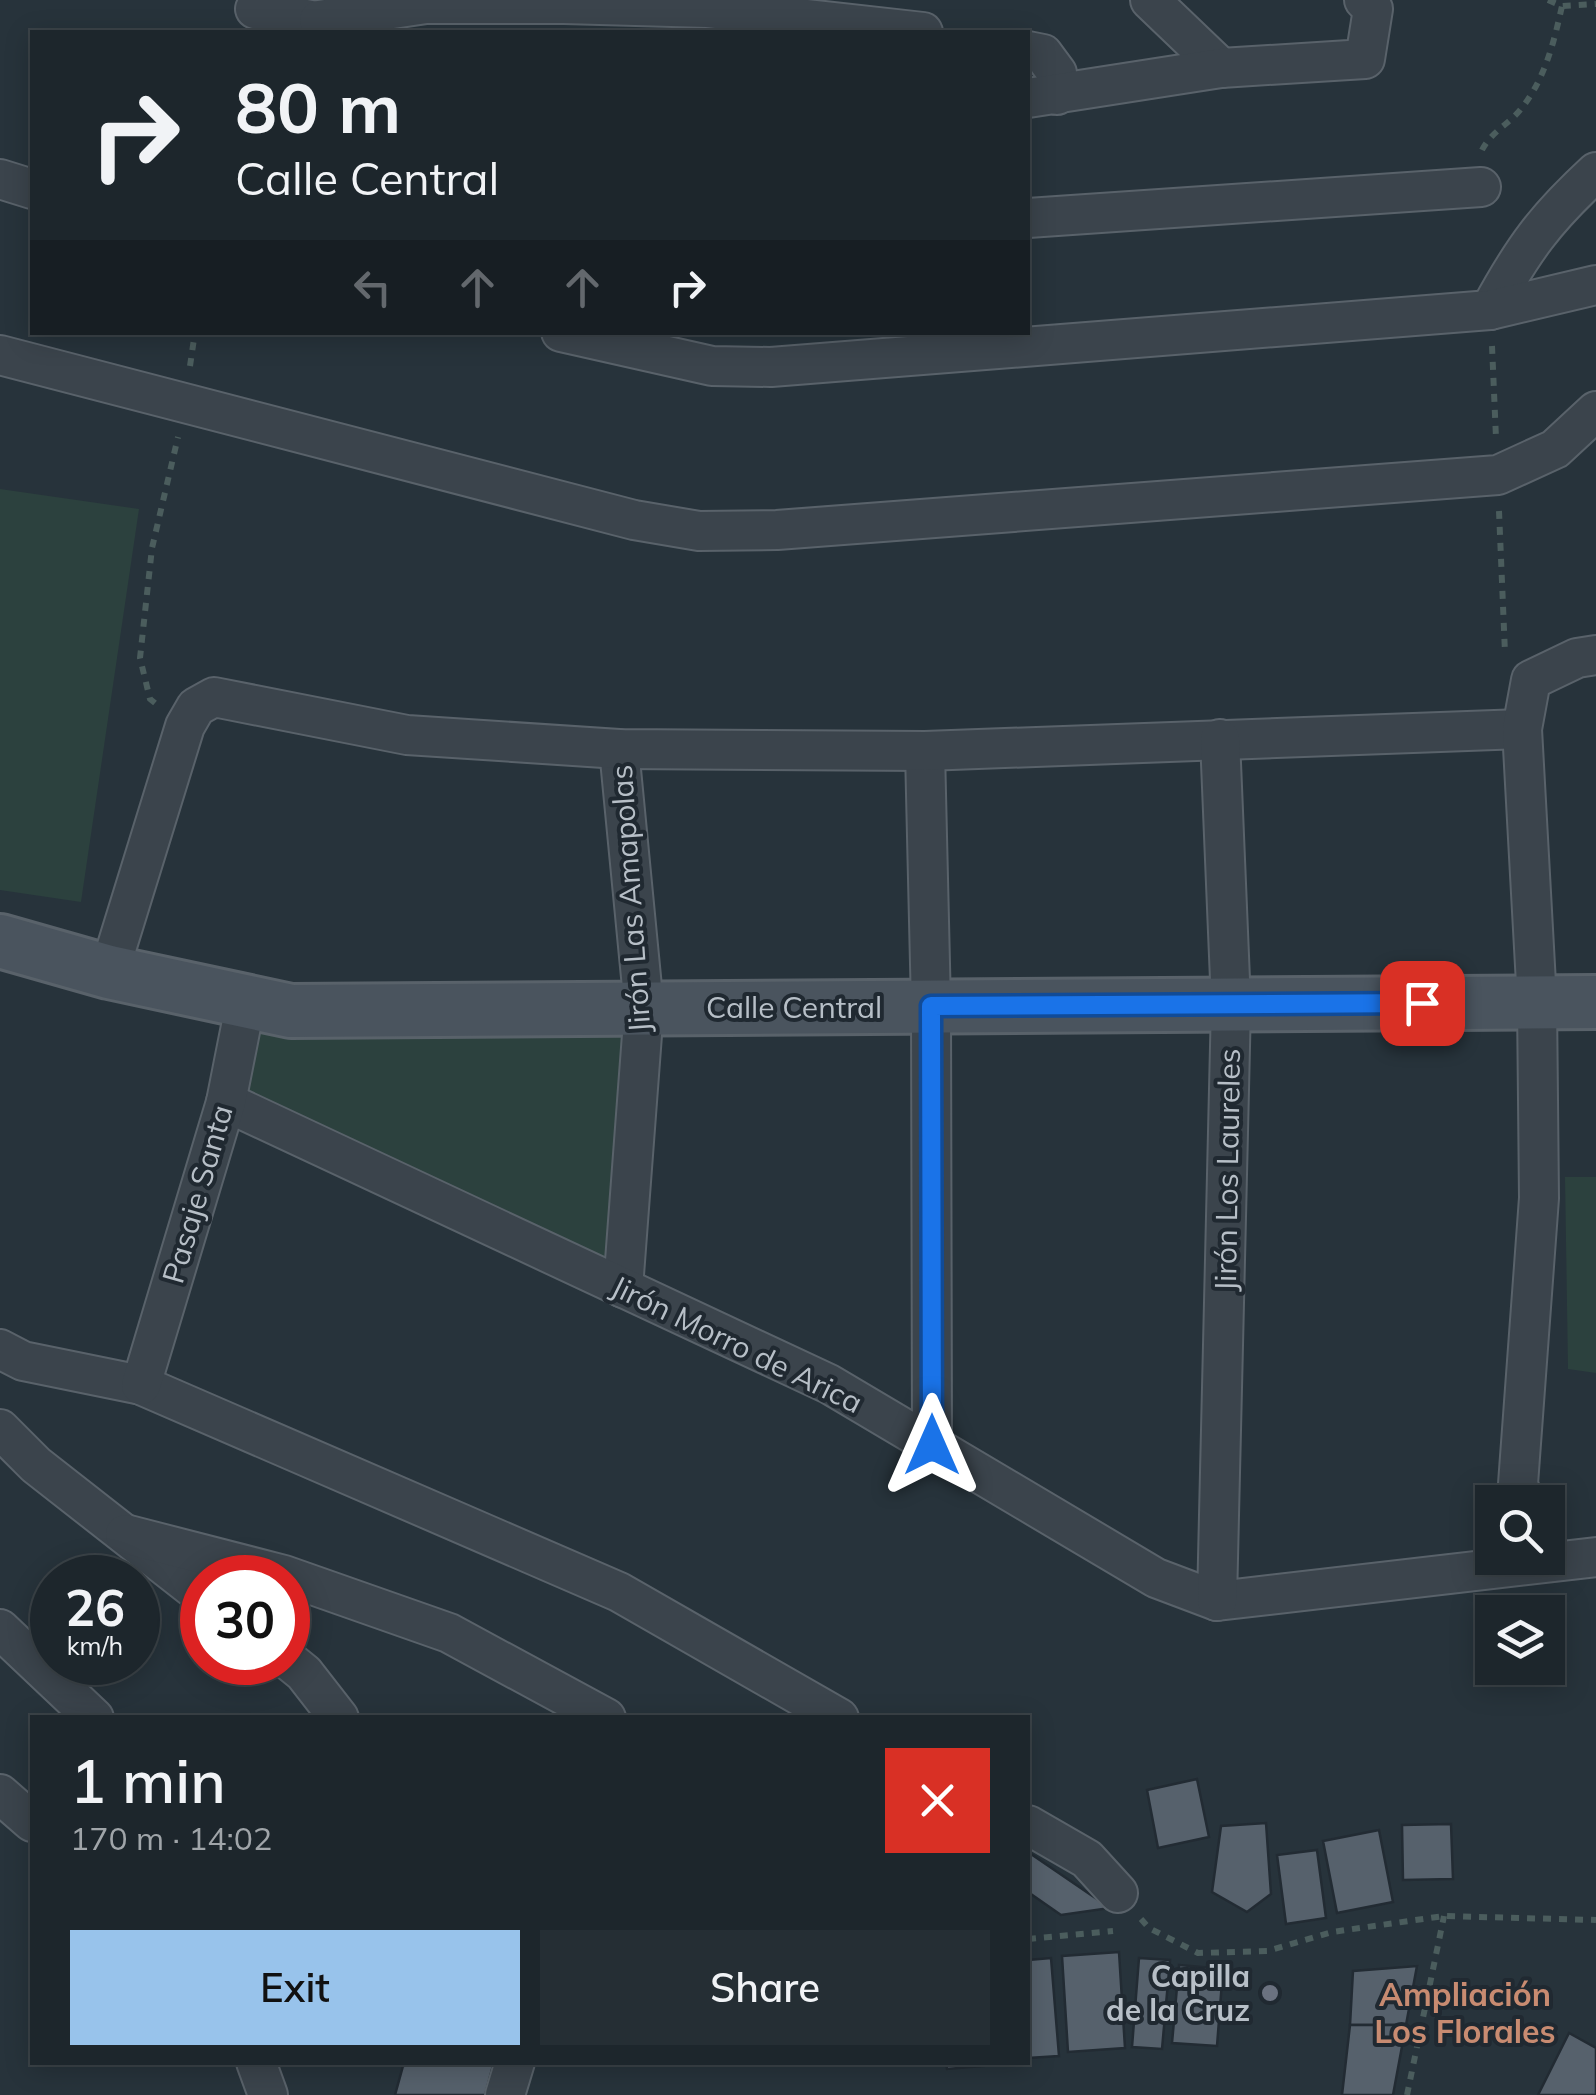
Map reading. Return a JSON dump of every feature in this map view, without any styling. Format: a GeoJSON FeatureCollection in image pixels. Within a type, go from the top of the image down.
{"type":"FeatureCollection","features":[{"type":"Feature","properties":{"kind":"street"},"geometry":{"type":"LineString","coordinates":[[1150,0],[1221,68]]}},
{"type":"Feature","properties":{"kind":"street"},"geometry":{"type":"LineString","coordinates":[[1042,96],[1221,68],[1365,59],[1373,9],[1364,0]]}},
{"type":"Feature","properties":{"kind":"street"},"geometry":{"type":"LineString","coordinates":[[319,20],[426,4],[564,4],[708,8],[905,30]]}},
{"type":"Feature","properties":{"kind":"street"},"geometry":{"type":"LineString","coordinates":[[254,14],[319,20],[358,30]]}},
{"type":"Feature","properties":{"kind":"street"},"geometry":{"type":"LineString","coordinates":[[1030,51],[1042,54],[1057,73],[1042,96]]}},
{"type":"Feature","properties":{"kind":"street"},"geometry":{"type":"LineString","coordinates":[[1490,310],[1515,262],[1554,210],[1596,172]]}},
{"type":"Feature","properties":{"kind":"street"},"geometry":{"type":"LineString","coordinates":[[0,178],[30,188]]}},
{"type":"Feature","properties":{"kind":"street"},"geometry":{"type":"LineString","coordinates":[[1030,218],[1481,187]]}},
{"type":"Feature","properties":{"kind":"street"},"geometry":{"type":"LineString","coordinates":[[574,335],[712,366],[772,367],[1490,310],[1596,285]]}},
{"type":"Feature","properties":{"kind":"street"},"geometry":{"type":"LineString","coordinates":[[0,355],[634,520],[700,531],[777,530],[1498,475],[1555,448],[1596,411]]}},
{"type":"Feature","properties":{"kind":"street"},"geometry":{"type":"LineString","coordinates":[[1518,1485],[1539,1198],[1537,1002],[1514,729],[1531,680],[1577,658],[1596,655]]}},
{"type":"Feature","properties":{"kind":"street"},"geometry":{"type":"LineString","coordinates":[[110,972],[184,726],[196,706],[214,698],[407,735],[618,749],[925,751],[1514,729]]}},
{"type":"Feature","properties":{"kind":"street","name":"Jirón Los Laureles"},"geometry":{"type":"LineString","coordinates":[[1217,1601],[1231,1004],[1220,739]]}},
{"type":"Feature","properties":{"kind":"street","name":"Jirón Las Amapolas"},"geometry":{"type":"LineString","coordinates":[[618,749],[644,1008],[624,1288]]}},
{"type":"Feature","properties":{"kind":"street"},"geometry":{"type":"LineString","coordinates":[[925,751],[931,1006],[932,1445]]}},
{"type":"Feature","properties":{"kind":"street","name":"Calle Central"},"geometry":{"type":"LineString","coordinates":[[0,940],[110,972],[291,1010],[1596,1002]]}},
{"type":"Feature","properties":{"kind":"street","name":"Pasaje Santa"},"geometry":{"type":"LineString","coordinates":[[140,1385],[226,1102],[246,1001]]}},
{"type":"Feature","properties":{"kind":"street","name":"Jirón Morro de Arica"},"geometry":{"type":"LineString","coordinates":[[226,1102],[829,1384],[1156,1578],[1217,1601],[1475,1569]]}},
{"type":"Feature","properties":{"kind":"street"},"geometry":{"type":"LineString","coordinates":[[0,1349],[23,1361],[140,1385],[620,1592],[835,1715]]}},
{"type":"Feature","properties":{"kind":"street"},"geometry":{"type":"LineString","coordinates":[[0,1429],[36,1465],[180,1578]]}},
{"type":"Feature","properties":{"kind":"street"},"geometry":{"type":"LineString","coordinates":[[124,1534],[284,1576],[450,1633],[600,1715]]}},
{"type":"Feature","properties":{"kind":"street","name":"Jirón Morro de Arica"},"geometry":{"type":"LineString","coordinates":[[1565,1559],[1596,1557]]}},
{"type":"Feature","properties":{"kind":"street"},"geometry":{"type":"LineString","coordinates":[[0,1629],[91,1715]]}},
{"type":"Feature","properties":{"kind":"street"},"geometry":{"type":"LineString","coordinates":[[310,1681],[337,1715]]}},
{"type":"Feature","properties":{"kind":"street"},"geometry":{"type":"LineString","coordinates":[[0,1794],[30,1820]]}},
{"type":"Feature","properties":{"kind":"street"},"geometry":{"type":"LineString","coordinates":[[1030,1825],[1087,1858],[1118,1893]]}},
{"type":"Feature","properties":{"kind":"street"},"geometry":{"type":"LineString","coordinates":[[257,2065],[268,2095]]}},
{"type":"Feature","properties":{"kind":"street"},"geometry":{"type":"LineString","coordinates":[[505,2095],[514,2065]]}},
{"type":"Feature","properties":{"kind":"path"},"geometry":{"type":"LineString","coordinates":[[1548,0],[1562,6],[1596,4]]}},
{"type":"Feature","properties":{"kind":"path"},"geometry":{"type":"LineString","coordinates":[[1481,187],[1478,157],[1487,141],[1521,108],[1550,58],[1562,6]]}},
{"type":"Feature","properties":{"kind":"path"},"geometry":{"type":"LineString","coordinates":[[1490,310],[1514,729]]}},
{"type":"Feature","properties":{"kind":"path"},"geometry":{"type":"LineString","coordinates":[[184,726],[150,699],[140,658],[152,548],[185,406],[195,335]]}},
{"type":"Feature","properties":{"kind":"path"},"geometry":{"type":"LineString","coordinates":[[1118,1893],[1149,1928],[1198,1953],[1268,1951],[1332,1932],[1444,1916],[1596,1920]]}},
{"type":"Feature","properties":{"kind":"path"},"geometry":{"type":"LineString","coordinates":[[1407,2095],[1444,1916]]}},
{"type":"Feature","properties":{"kind":"path"},"geometry":{"type":"LineString","coordinates":[[1030,1938],[1149,1928]]}},
{"type":"Feature","properties":{"kind":"green space"},"geometry":{"type":"Polygon","coordinates":[[[0,489],[139,509],[81,902],[0,890],[0,489]]]}},
{"type":"Feature","properties":{"kind":"green space"},"geometry":{"type":"Polygon","coordinates":[[[260,1021],[623,1026],[611,1267],[240,1094],[260,1021]]]}},
{"type":"Feature","properties":{"kind":"green space"},"geometry":{"type":"Polygon","coordinates":[[[1565,1177],[1596,1177],[1596,1373],[1568,1369],[1565,1177]]]}},
{"type":"Feature","properties":{"kind":"building"},"geometry":{"type":"Polygon","coordinates":[[[1197,1779],[1209,1837],[1158,1848],[1147,1790],[1197,1779]]]}},
{"type":"Feature","properties":{"kind":"building"},"geometry":{"type":"Polygon","coordinates":[[[1266,1823],[1271,1894],[1247,1912],[1212,1892],[1221,1826],[1266,1823]]]}},
{"type":"Feature","properties":{"kind":"building"},"geometry":{"type":"Polygon","coordinates":[[[1451,1824],[1453,1879],[1403,1880],[1402,1825],[1451,1824]]]}},
{"type":"Feature","properties":{"kind":"building"},"geometry":{"type":"Polygon","coordinates":[[[1379,1830],[1393,1902],[1337,1913],[1323,1841],[1379,1830]]]}},
{"type":"Feature","properties":{"kind":"building"},"geometry":{"type":"Polygon","coordinates":[[[1317,1850],[1326,1918],[1286,1924],[1277,1855],[1317,1850]]]}},
{"type":"Feature","properties":{"kind":"building"},"geometry":{"type":"Polygon","coordinates":[[[1030,1853],[1110,1908],[1061,1915],[1030,1893],[1030,1853]]]}},
{"type":"Feature","properties":{"kind":"building"},"geometry":{"type":"Polygon","coordinates":[[[1119,1952],[1125,2048],[1068,2052],[1062,1956],[1119,1952]]]}},
{"type":"Feature","properties":{"kind":"building"},"geometry":{"type":"Polygon","coordinates":[[[1051,1958],[1059,2056],[1030,2058],[1030,1960],[1051,1958]]]}},
{"type":"Feature","properties":{"kind":"building"},"geometry":{"type":"Polygon","coordinates":[[[1139,1958],[1170,1960],[1162,2049],[1132,2047],[1139,1958]]]}},
{"type":"Feature","properties":{"kind":"building"},"geometry":{"type":"Polygon","coordinates":[[[1179,1965],[1223,1969],[1217,2046],[1172,2043],[1179,1965]]]}},
{"type":"Feature","properties":{"kind":"building"},"geometry":{"type":"Polygon","coordinates":[[[1417,1966],[1406,2025],[1350,2025],[1353,1971],[1417,1966]]]}},
{"type":"Feature","properties":{"kind":"building"},"geometry":{"type":"Polygon","coordinates":[[[1350,2025],[1406,2025],[1393,2095],[1342,2095],[1350,2025]]]}},
{"type":"Feature","properties":{"kind":"building"},"geometry":{"type":"Polygon","coordinates":[[[1569,2033],[1596,2048],[1596,2095],[1538,2095],[1569,2033]]]}},
{"type":"Feature","properties":{"kind":"building"},"geometry":{"type":"Polygon","coordinates":[[[493,2065],[485,2095],[395,2095],[403,2066],[493,2065]]]}},
{"type":"Feature","properties":{"kind":"building"},"geometry":{"type":"Polygon","coordinates":[[[946,2065],[996,2065],[947,2069],[946,2065]]]}},
{"type":"Feature","properties":{"kind":"place","name":"Capilla de la Cruz"},"geometry":{"type":"Point","coordinates":[1270,1993]}},
{"type":"Feature","properties":{"kind":"district","name":"Ampliación Los Florales"},"geometry":{"type":"Point","coordinates":[1465,2012]}},
{"type":"Feature","properties":{"kind":"route"},"geometry":{"type":"LineString","coordinates":[[932,1445],[931,1006],[1422,1003]]}}]}
